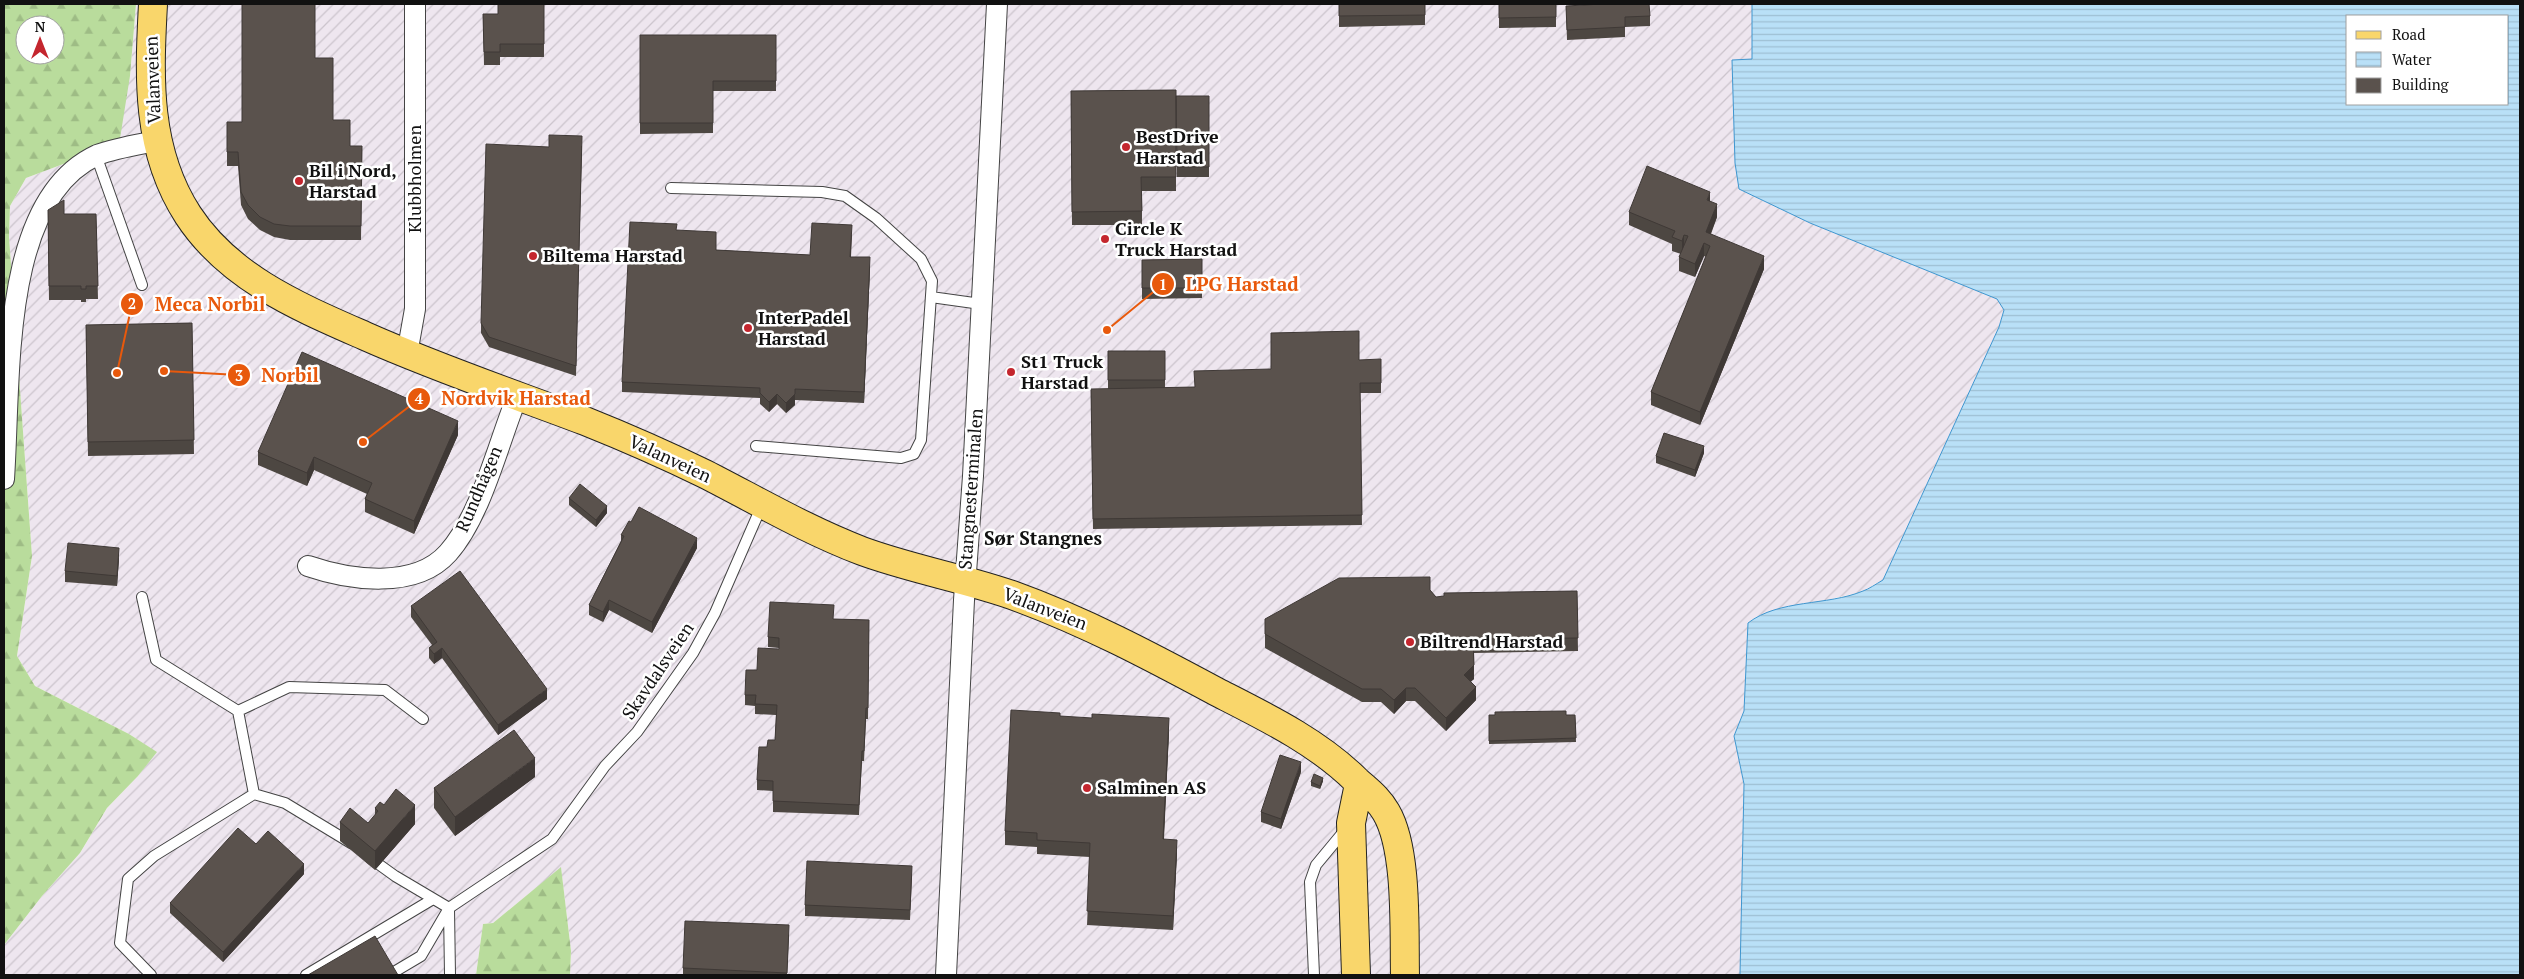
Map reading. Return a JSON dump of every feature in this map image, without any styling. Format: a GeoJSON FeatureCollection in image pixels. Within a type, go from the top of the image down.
{"type":"FeatureCollection","features":[{"type":"Feature","properties":{"kind":"main road","name":"Valanveien"},"geometry":{"type":"LineString","coordinates":[[153,4],[150,86],[156,141],[170,183],[188,215],[212,246],[241,272],[273,293],[310,312],[407,354],[643,445],[860,550],[1008,594],[1053,611],[1136,648],[1259,714],[1320,750],[1349,772],[1359,784],[1373,793],[1388,815],[1398,840],[1405,975]]}},
{"type":"Feature","properties":{"kind":"main road"},"geometry":{"type":"LineString","coordinates":[[1356,975],[1351,823],[1359,784]]}},
{"type":"Feature","properties":{"kind":"street","name":"Klubbholmen"},"geometry":{"type":"LineString","coordinates":[[407,354],[415,309],[415,4]]}},
{"type":"Feature","properties":{"kind":"street","name":"Stangnesterminalen"},"geometry":{"type":"LineString","coordinates":[[946,975],[965,581],[973,476],[998,4]]}},
{"type":"Feature","properties":{"kind":"street"},"geometry":{"type":"LineString","coordinates":[[4,479],[6,446],[4,325],[7,278],[12,250],[23,220],[46,188],[69,169],[96,155],[156,141]]}},
{"type":"Feature","properties":{"kind":"street","name":"Rundhågen"},"geometry":{"type":"LineString","coordinates":[[308,566],[336,575],[360,578],[390,578],[410,575],[426,569],[447,554],[464,530],[517,397]]}},
{"type":"Feature","properties":{"kind":"lane"},"geometry":{"type":"LineString","coordinates":[[96,155],[142,285]]}},
{"type":"Feature","properties":{"kind":"lane"},"geometry":{"type":"LineString","coordinates":[[672,188],[822,192],[845,196],[876,218],[921,258],[932,281],[921,440],[914,454],[901,458],[756,446]]}},
{"type":"Feature","properties":{"kind":"lane"},"geometry":{"type":"LineString","coordinates":[[931,297],[981,304]]}},
{"type":"Feature","properties":{"kind":"lane","name":"Skavdalsveien"},"geometry":{"type":"LineString","coordinates":[[449,908],[552,840],[605,766],[637,732],[693,653],[715,613],[762,504]]}},
{"type":"Feature","properties":{"kind":"lane"},"geometry":{"type":"LineString","coordinates":[[142,597],[156,660],[238,711],[254,794]]}},
{"type":"Feature","properties":{"kind":"lane"},"geometry":{"type":"LineString","coordinates":[[238,711],[290,687],[385,690],[423,719]]}},
{"type":"Feature","properties":{"kind":"lane"},"geometry":{"type":"LineString","coordinates":[[151,975],[120,943],[128,879],[154,856],[254,794],[285,803],[338,833],[394,876],[449,908]]}},
{"type":"Feature","properties":{"kind":"lane"},"geometry":{"type":"LineString","coordinates":[[1314,975],[1310,882],[1316,865],[1351,823]]}},
{"type":"Feature","properties":{"kind":"lane"},"geometry":{"type":"LineString","coordinates":[[306,975],[433,899]]}},
{"type":"Feature","properties":{"kind":"lane"},"geometry":{"type":"LineString","coordinates":[[389,975],[421,956],[449,908]]}},
{"type":"Feature","properties":{"kind":"lane"},"geometry":{"type":"LineString","coordinates":[[449,908],[450,975]]}},
{"type":"Feature","properties":{"kind":"shaded area"},"geometry":{"type":"Polygon","coordinates":[[[136,4],[1752,4],[1752,60],[1732,60],[1739,189],[1810,223],[1998,299],[2004,310],[1999,327],[1883,580],[1862,592],[1777,611],[1756,617],[1748,623],[1744,711],[1734,736],[1744,784],[1740,975],[570,975],[571,951],[561,868],[493,923],[483,924],[476,975],[4,975],[4,945],[42,896],[80,853],[107,808],[138,776],[156,752],[129,734],[35,686],[17,656],[32,556],[9,237],[10,206],[26,178],[90,154],[130,76],[136,4]]]}},
{"type":"Feature","properties":{"kind":"green space"},"geometry":{"type":"Polygon","coordinates":[[[4,4],[136,4],[130,76],[118,151],[90,154],[26,178],[10,206],[9,237],[32,556],[17,656],[35,686],[129,734],[157,752],[138,776],[107,808],[80,853],[42,896],[4,945],[4,4]]]}},
{"type":"Feature","properties":{"kind":"green space"},"geometry":{"type":"Polygon","coordinates":[[[561,867],[571,951],[570,975],[476,975],[483,924],[493,923],[561,867]]]}},
{"type":"Feature","properties":{"kind":"water"},"geometry":{"type":"Polygon","coordinates":[[[1752,4],[2520,4],[2520,975],[1740,975],[1744,784],[1734,736],[1744,711],[1748,623],[1760,615],[1774,610],[1849,596],[1883,580],[1999,327],[2004,310],[1997,299],[1810,223],[1739,189],[1735,163],[1732,60],[1752,59],[1752,4]]]}},
{"type":"Feature","properties":{"kind":"building"},"geometry":{"type":"Polygon","coordinates":[[[242,4],[315,4],[315,58],[333,58],[333,120],[350,120],[350,146],[362,146],[361,226],[290,226],[274,224],[260,217],[248,205],[241,192],[238,152],[227,152],[227,122],[242,122],[242,4]]]}},
{"type":"Feature","properties":{"kind":"building"},"geometry":{"type":"Polygon","coordinates":[[[498,4],[544,4],[544,44],[500,44],[500,52],[484,52],[483,14],[498,14],[498,4]]]}},
{"type":"Feature","properties":{"kind":"building"},"geometry":{"type":"Polygon","coordinates":[[[1339,4],[1425,4],[1425,15],[1339,16],[1339,4]]]}},
{"type":"Feature","properties":{"kind":"building"},"geometry":{"type":"Polygon","coordinates":[[[1499,4],[1556,4],[1556,17],[1499,18],[1499,4]]]}},
{"type":"Feature","properties":{"kind":"building"},"geometry":{"type":"Polygon","coordinates":[[[1649,4],[1650,16],[1625,17],[1625,27],[1567,30],[1566,6],[1649,4]]]}},
{"type":"Feature","properties":{"kind":"building"},"geometry":{"type":"Polygon","coordinates":[[[640,35],[776,35],[776,81],[713,81],[713,123],[640,123],[640,35]]]}},
{"type":"Feature","properties":{"kind":"building"},"geometry":{"type":"Polygon","coordinates":[[[1176,90],[1176,177],[1141,177],[1142,211],[1072,212],[1071,91],[1176,90]]]}},
{"type":"Feature","properties":{"kind":"building"},"geometry":{"type":"Polygon","coordinates":[[[1176,96],[1209,96],[1209,167],[1177,167],[1176,96]]]}},
{"type":"Feature","properties":{"kind":"building"},"geometry":{"type":"Polygon","coordinates":[[[549,135],[582,136],[576,366],[489,337],[481,323],[486,144],[549,147],[549,135]]]}},
{"type":"Feature","properties":{"kind":"building"},"geometry":{"type":"Polygon","coordinates":[[[1647,166],[1710,192],[1707,200],[1717,204],[1706,232],[1764,256],[1700,412],[1651,392],[1710,246],[1704,243],[1695,264],[1679,257],[1688,236],[1684,235],[1682,241],[1672,237],[1675,231],[1629,212],[1647,166]]]}},
{"type":"Feature","properties":{"kind":"building"},"geometry":{"type":"Polygon","coordinates":[[[64,200],[64,214],[96,214],[98,286],[86,286],[86,289],[81,289],[81,286],[49,286],[48,210],[64,200]]]}},
{"type":"Feature","properties":{"kind":"building"},"geometry":{"type":"Polygon","coordinates":[[[630,222],[677,224],[676,230],[716,232],[716,250],[810,255],[812,223],[852,225],[850,257],[870,257],[864,392],[795,389],[795,394],[786,403],[777,394],[769,402],[760,393],[760,388],[622,382],[630,222]]]}},
{"type":"Feature","properties":{"kind":"building"},"geometry":{"type":"Polygon","coordinates":[[[1202,259],[1202,288],[1142,288],[1142,260],[1202,259]]]}},
{"type":"Feature","properties":{"kind":"building"},"geometry":{"type":"Polygon","coordinates":[[[192,323],[194,440],[88,442],[86,325],[192,323]]]}},
{"type":"Feature","properties":{"kind":"building"},"geometry":{"type":"Polygon","coordinates":[[[1359,331],[1359,360],[1381,359],[1381,383],[1360,383],[1362,515],[1093,519],[1091,389],[1195,387],[1194,371],[1271,369],[1271,333],[1359,331]]]}},
{"type":"Feature","properties":{"kind":"building"},"geometry":{"type":"Polygon","coordinates":[[[1108,351],[1165,351],[1165,380],[1108,380],[1108,351]]]}},
{"type":"Feature","properties":{"kind":"building"},"geometry":{"type":"Polygon","coordinates":[[[302,352],[458,421],[414,521],[365,499],[372,483],[314,457],[307,473],[258,452],[302,352]]]}},
{"type":"Feature","properties":{"kind":"building"},"geometry":{"type":"Polygon","coordinates":[[[1664,433],[1704,446],[1695,470],[1656,456],[1664,433]]]}},
{"type":"Feature","properties":{"kind":"building"},"geometry":{"type":"Polygon","coordinates":[[[580,484],[607,506],[596,520],[569,498],[580,484]]]}},
{"type":"Feature","properties":{"kind":"building"},"geometry":{"type":"Polygon","coordinates":[[[639,507],[697,538],[652,622],[609,600],[603,612],[589,605],[624,536],[621,535],[639,507]]]}},
{"type":"Feature","properties":{"kind":"building"},"geometry":{"type":"Polygon","coordinates":[[[68,543],[119,548],[117,576],[65,571],[68,543]]]}},
{"type":"Feature","properties":{"kind":"building"},"geometry":{"type":"Polygon","coordinates":[[[460,571],[547,689],[498,725],[442,648],[434,654],[429,648],[437,642],[411,606],[460,571]]]}},
{"type":"Feature","properties":{"kind":"building"},"geometry":{"type":"Polygon","coordinates":[[[1430,577],[1430,590],[1436,597],[1444,596],[1444,593],[1577,591],[1578,638],[1473,639],[1474,665],[1464,675],[1476,687],[1446,718],[1415,688],[1406,688],[1394,700],[1381,689],[1362,689],[1265,634],[1265,619],[1339,578],[1430,577]]]}},
{"type":"Feature","properties":{"kind":"building"},"geometry":{"type":"Polygon","coordinates":[[[770,602],[834,605],[833,619],[869,620],[868,708],[866,708],[864,751],[862,751],[859,805],[773,801],[773,781],[757,780],[759,747],[767,747],[768,740],[775,740],[777,705],[755,704],[756,695],[745,695],[746,670],[757,670],[758,648],[779,649],[779,638],[768,637],[770,602]]]}},
{"type":"Feature","properties":{"kind":"building","name":"Salminen AS"},"geometry":{"type":"Polygon","coordinates":[[[1011,710],[1060,713],[1060,716],[1092,718],[1092,714],[1169,718],[1163,839],[1177,840],[1173,916],[1087,911],[1090,843],[1037,840],[1037,833],[1005,831],[1011,710]]]}},
{"type":"Feature","properties":{"kind":"building"},"geometry":{"type":"Polygon","coordinates":[[[1566,711],[1566,715],[1575,715],[1576,738],[1489,741],[1489,715],[1495,715],[1495,712],[1566,711]]]}},
{"type":"Feature","properties":{"kind":"building"},"geometry":{"type":"Polygon","coordinates":[[[514,730],[535,758],[455,817],[434,788],[514,730]]]}},
{"type":"Feature","properties":{"kind":"building"},"geometry":{"type":"Polygon","coordinates":[[[1280,755],[1301,762],[1281,819],[1261,812],[1280,755]]]}},
{"type":"Feature","properties":{"kind":"building"},"geometry":{"type":"Polygon","coordinates":[[[1314,774],[1323,778],[1320,786],[1311,782],[1314,774]]]}},
{"type":"Feature","properties":{"kind":"building"},"geometry":{"type":"Polygon","coordinates":[[[396,789],[415,805],[375,851],[340,822],[350,808],[368,823],[378,811],[375,808],[380,802],[384,805],[396,789]]]}},
{"type":"Feature","properties":{"kind":"building"},"geometry":{"type":"Polygon","coordinates":[[[238,828],[256,844],[268,831],[304,864],[223,952],[170,903],[238,828]]]}},
{"type":"Feature","properties":{"kind":"building"},"geometry":{"type":"Polygon","coordinates":[[[807,861],[912,866],[910,910],[805,905],[807,861]]]}},
{"type":"Feature","properties":{"kind":"building"},"geometry":{"type":"Polygon","coordinates":[[[685,921],[789,925],[787,973],[683,968],[685,921]]]}},
{"type":"Feature","properties":{"kind":"building"},"geometry":{"type":"Polygon","coordinates":[[[375,936],[398,975],[308,975],[375,936]]]}},
{"type":"Feature","properties":{"kind":"place","name":"BestDrive Harstad"},"geometry":{"type":"Point","coordinates":[1126,147]}},
{"type":"Feature","properties":{"kind":"place","name":"Bil i Nord, Harstad"},"geometry":{"type":"Point","coordinates":[299,181]}},
{"type":"Feature","properties":{"kind":"place","name":"Circle K Truck Harstad"},"geometry":{"type":"Point","coordinates":[1105,239]}},
{"type":"Feature","properties":{"kind":"place","name":"Biltema Harstad"},"geometry":{"type":"Point","coordinates":[533,256]}},
{"type":"Feature","properties":{"kind":"place","name":"InterPadel Harstad"},"geometry":{"type":"Point","coordinates":[748,328]}},
{"type":"Feature","properties":{"kind":"place","name":"LPG Harstad"},"geometry":{"type":"Point","coordinates":[1107,330]}},
{"type":"Feature","properties":{"kind":"place","name":"Norbil"},"geometry":{"type":"Point","coordinates":[164,371]}},
{"type":"Feature","properties":{"kind":"place","name":"St1 Truck Harstad"},"geometry":{"type":"Point","coordinates":[1011,372]}},
{"type":"Feature","properties":{"kind":"place","name":"Meca Norbil"},"geometry":{"type":"Point","coordinates":[117,373]}},
{"type":"Feature","properties":{"kind":"place","name":"Nordvik Harstad"},"geometry":{"type":"Point","coordinates":[363,442]}},
{"type":"Feature","properties":{"kind":"place","name":"Biltrend Harstad"},"geometry":{"type":"Point","coordinates":[1410,642]}},
{"type":"Feature","properties":{"kind":"place","name":"Salminen AS"},"geometry":{"type":"Point","coordinates":[1087,788]}},
{"type":"Feature","properties":{"kind":"district","name":"Sør Stangnes"},"geometry":{"type":"Point","coordinates":[1043,538]}}]}
